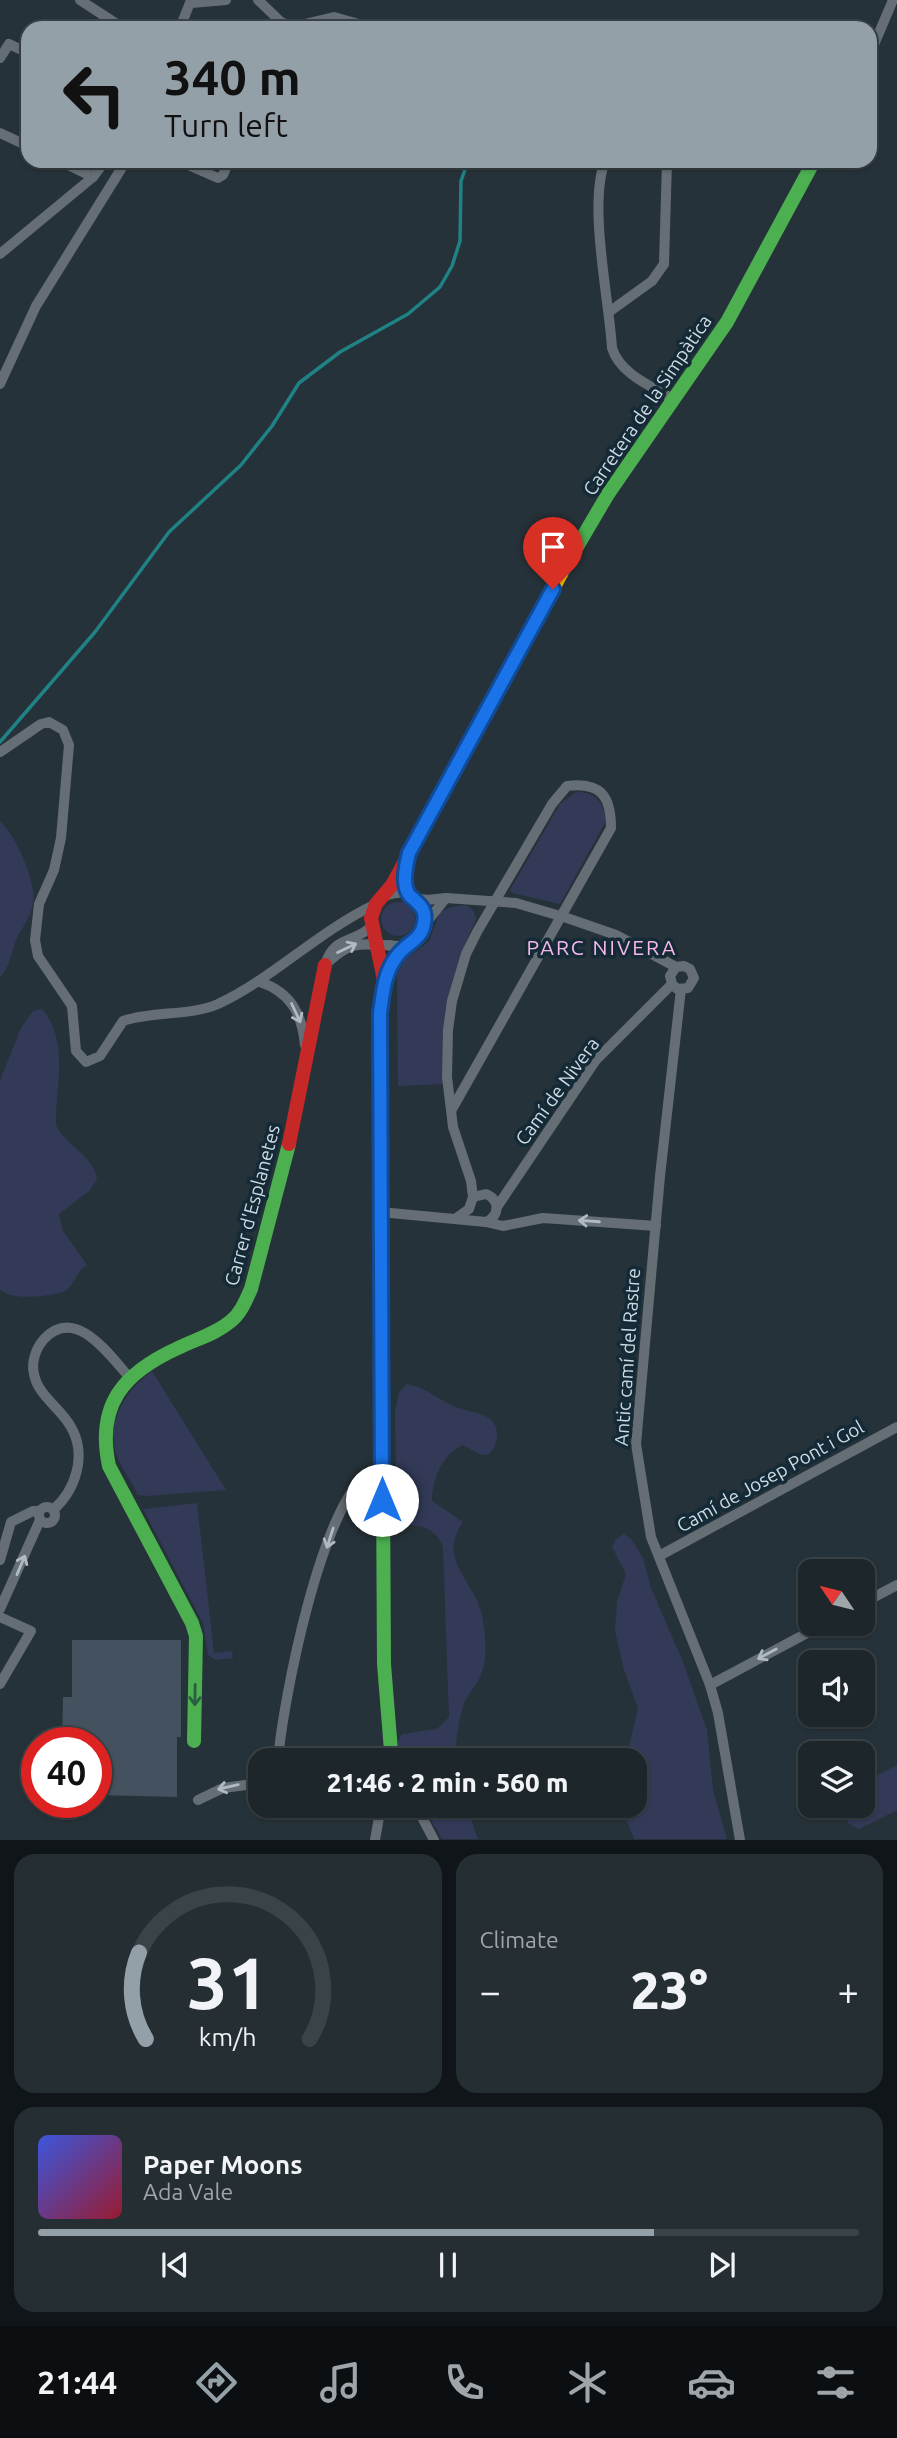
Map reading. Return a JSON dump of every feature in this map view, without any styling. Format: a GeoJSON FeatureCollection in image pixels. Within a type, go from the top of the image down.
{"type":"FeatureCollection","features":[{"type":"Feature","properties":{"kind":"street"},"geometry":{"type":"LineString","coordinates":[[80,0],[112,21]]}},
{"type":"Feature","properties":{"kind":"street"},"geometry":{"type":"LineString","coordinates":[[183,21],[191,2],[226,0]]}},
{"type":"Feature","properties":{"kind":"street"},"geometry":{"type":"LineString","coordinates":[[258,0],[281,21]]}},
{"type":"Feature","properties":{"kind":"street"},"geometry":{"type":"LineString","coordinates":[[877,38],[893,0]]}},
{"type":"Feature","properties":{"kind":"street"},"geometry":{"type":"LineString","coordinates":[[317,21],[334,17],[348,21]]}},
{"type":"Feature","properties":{"kind":"street"},"geometry":{"type":"LineString","coordinates":[[0,58],[9,44],[21,50]]}},
{"type":"Feature","properties":{"kind":"street"},"geometry":{"type":"LineString","coordinates":[[0,133],[21,143]]}},
{"type":"Feature","properties":{"kind":"street"},"geometry":{"type":"LineString","coordinates":[[74,168],[93,177]]}},
{"type":"Feature","properties":{"kind":"street"},"geometry":{"type":"LineString","coordinates":[[0,254],[93,177],[100,168]]}},
{"type":"Feature","properties":{"kind":"street"},"geometry":{"type":"LineString","coordinates":[[0,384],[36,306],[122,168]]}},
{"type":"Feature","properties":{"kind":"street"},"geometry":{"type":"LineString","coordinates":[[195,168],[218,178],[226,168]]}},
{"type":"Feature","properties":{"kind":"street"},"geometry":{"type":"LineString","coordinates":[[603,168],[599,185],[599,210],[612,348],[619,363],[673,400]]}},
{"type":"Feature","properties":{"kind":"street"},"geometry":{"type":"LineString","coordinates":[[609,312],[652,281],[664,264],[667,168]]}},
{"type":"Feature","properties":{"kind":"street","name":"Carretera de la Simpàtica"},"geometry":{"type":"LineString","coordinates":[[378,902],[392,885],[539,612],[601,506],[727,322],[810,168]]}},
{"type":"Feature","properties":{"kind":"street"},"geometry":{"type":"LineString","coordinates":[[0,752],[41,724],[49,722],[63,730],[69,745],[61,838],[54,870],[40,904],[35,940],[38,956],[72,1006],[76,1052],[86,1062],[100,1056],[123,1021],[214,1006],[260,982],[308,943],[394,893],[495,901],[562,916],[616,935],[677,967],[687,967],[694,975],[691,985],[676,986],[670,976],[677,967]]}},
{"type":"Feature","properties":{"kind":"street"},"geometry":{"type":"LineString","coordinates":[[451,1111],[611,828],[611,806],[600,791],[582,785],[567,786],[552,804],[466,954],[452,1001],[447,1053],[451,1111],[458,1146],[477,1195],[523,1223]]}},
{"type":"Feature","properties":{"kind":"street","name":"Carretera de la Simpàtica"},"geometry":{"type":"LineString","coordinates":[[409,853],[405,872],[411,896]]}},
{"type":"Feature","properties":{"kind":"street"},"geometry":{"type":"LineString","coordinates":[[411,896],[424,911],[424,926]]}},
{"type":"Feature","properties":{"kind":"street"},"geometry":{"type":"LineString","coordinates":[[384,980],[398,954],[412,943],[432,912],[446,898]]}},
{"type":"Feature","properties":{"kind":"street"},"geometry":{"type":"LineString","coordinates":[[378,902],[373,931],[384,980],[380,1013],[384,1664],[391,1748]]}},
{"type":"Feature","properties":{"kind":"street"},"geometry":{"type":"LineString","coordinates":[[346,919],[373,931],[382,941],[395,946],[412,943]]}},
{"type":"Feature","properties":{"kind":"street"},"geometry":{"type":"LineString","coordinates":[[325,965],[328,955],[337,944],[373,931]]}},
{"type":"Feature","properties":{"kind":"street"},"geometry":{"type":"LineString","coordinates":[[325,965],[349,945],[359,943],[373,931]]}},
{"type":"Feature","properties":{"kind":"street","name":"Carrer d'Esplanetes"},"geometry":{"type":"LineString","coordinates":[[194,1741],[196,1650],[192,1623],[109,1466],[103,1435],[110,1406],[119,1389],[130,1378],[152,1360],[203,1337],[232,1320],[243,1306],[251,1289],[282,1177],[325,965]]}},
{"type":"Feature","properties":{"kind":"street"},"geometry":{"type":"LineString","coordinates":[[260,982],[278,988],[290,1001],[304,1031],[307,1060]]}},
{"type":"Feature","properties":{"kind":"street","name":"Camí de Nivera"},"geometry":{"type":"LineString","coordinates":[[482,1221],[496,1206],[596,1060],[676,986]]}},
{"type":"Feature","properties":{"kind":"street","name":"Antic camí del Rastre"},"geometry":{"type":"LineString","coordinates":[[676,986],[636,1444],[646,1518],[710,1685],[740,1839]]}},
{"type":"Feature","properties":{"kind":"street"},"geometry":{"type":"LineString","coordinates":[[454,1219],[469,1209],[477,1195]]}},
{"type":"Feature","properties":{"kind":"street"},"geometry":{"type":"LineString","coordinates":[[469,1209],[482,1221]]}},
{"type":"Feature","properties":{"kind":"street"},"geometry":{"type":"LineString","coordinates":[[380,1212],[482,1221],[503,1226],[543,1218],[656,1226]]}},
{"type":"Feature","properties":{"kind":"street"},"geometry":{"type":"LineString","coordinates":[[0,1560],[11,1522],[33,1511],[45,1523],[53,1520],[53,1510],[65,1500],[72,1487],[78,1457],[72,1428],[40,1390],[34,1375],[32,1362],[37,1350],[53,1333],[62,1329],[79,1330],[95,1338],[130,1378]]}},
{"type":"Feature","properties":{"kind":"street","name":"Camí de Josep Pont i Gol"},"geometry":{"type":"LineString","coordinates":[[659,1556],[897,1427]]}},
{"type":"Feature","properties":{"kind":"street"},"geometry":{"type":"LineString","coordinates":[[279,1748],[283,1715],[308,1606],[340,1508],[364,1476],[370,1472],[382,1477]]}},
{"type":"Feature","properties":{"kind":"street"},"geometry":{"type":"LineString","coordinates":[[0,1609],[40,1516]]}},
{"type":"Feature","properties":{"kind":"street"},"geometry":{"type":"LineString","coordinates":[[875,1597],[897,1585]]}},
{"type":"Feature","properties":{"kind":"street"},"geometry":{"type":"LineString","coordinates":[[0,1617],[31,1631],[0,1684]]}},
{"type":"Feature","properties":{"kind":"street"},"geometry":{"type":"LineString","coordinates":[[710,1685],[802,1636]]}},
{"type":"Feature","properties":{"kind":"street"},"geometry":{"type":"LineString","coordinates":[[198,1800],[223,1788],[248,1785]]}},
{"type":"Feature","properties":{"kind":"street"},"geometry":{"type":"LineString","coordinates":[[375,1839],[379,1818]]}},
{"type":"Feature","properties":{"kind":"street"},"geometry":{"type":"LineString","coordinates":[[423,1818],[434,1839]]}},
{"type":"Feature","properties":{"kind":"shaded area"},"geometry":{"type":"Polygon","coordinates":[[[576,792],[597,799],[606,821],[560,904],[512,893],[510,890],[560,804],[576,792]]]}},
{"type":"Feature","properties":{"kind":"shaded area"},"geometry":{"type":"Polygon","coordinates":[[[0,821],[12,837],[29,872],[33,904],[8,965],[0,977],[0,821]]]}},
{"type":"Feature","properties":{"kind":"shaded area"},"geometry":{"type":"Polygon","coordinates":[[[398,902],[410,907],[415,919],[410,931],[398,936],[386,931],[381,919],[386,907],[398,902]]]}},
{"type":"Feature","properties":{"kind":"shaded area"},"geometry":{"type":"Polygon","coordinates":[[[466,905],[473,910],[476,919],[460,959],[449,999],[444,1040],[443,1084],[398,1086],[397,975],[405,960],[429,941],[440,912],[466,905]]]}},
{"type":"Feature","properties":{"kind":"shaded area"},"geometry":{"type":"Polygon","coordinates":[[[42,1009],[51,1022],[58,1050],[56,1125],[91,1164],[97,1179],[89,1191],[59,1214],[63,1231],[87,1265],[65,1291],[41,1296],[21,1296],[5,1293],[0,1289],[0,1080],[21,1028],[33,1011],[42,1009]]]}},
{"type":"Feature","properties":{"kind":"shaded area"},"geometry":{"type":"Polygon","coordinates":[[[152,1371],[226,1490],[138,1495],[117,1456],[114,1431],[116,1419],[126,1397],[152,1371]]]}},
{"type":"Feature","properties":{"kind":"shaded area"},"geometry":{"type":"Polygon","coordinates":[[[407,1384],[421,1388],[456,1407],[489,1418],[496,1428],[495,1444],[488,1455],[479,1454],[463,1445],[449,1455],[436,1476],[432,1493],[432,1501],[463,1522],[456,1536],[456,1561],[480,1607],[485,1634],[484,1665],[463,1707],[455,1748],[396,1746],[402,1734],[437,1729],[449,1717],[443,1547],[430,1530],[412,1525],[397,1525],[395,1412],[399,1392],[407,1384]]]}},
{"type":"Feature","properties":{"kind":"shaded area"},"geometry":{"type":"Polygon","coordinates":[[[197,1503],[214,1653],[232,1651],[233,1658],[216,1660],[208,1655],[203,1623],[143,1509],[197,1503]]]}},
{"type":"Feature","properties":{"kind":"shaded area"},"geometry":{"type":"Polygon","coordinates":[[[624,1534],[632,1540],[643,1558],[651,1588],[683,1662],[707,1730],[713,1790],[727,1839],[634,1839],[626,1818],[647,1818],[647,1748],[629,1748],[638,1708],[624,1670],[615,1631],[617,1602],[626,1574],[612,1547],[616,1539],[624,1534]]]}},
{"type":"Feature","properties":{"kind":"shaded area"},"geometry":{"type":"Polygon","coordinates":[[[897,1765],[897,1810],[859,1829],[849,1824],[846,1818],[875,1818],[875,1776],[897,1765]]]}},
{"type":"Feature","properties":{"kind":"shaded area"},"geometry":{"type":"Polygon","coordinates":[[[430,1818],[470,1818],[478,1839],[442,1839],[430,1818]]]}},
{"type":"Feature","properties":{"kind":"building"},"geometry":{"type":"Polygon","coordinates":[[[72,1640],[181,1640],[181,1737],[177,1737],[177,1797],[112,1795],[112,1727],[62,1727],[63,1697],[72,1697],[72,1640]]]}},
{"type":"Feature","properties":{"kind":"waterway"},"geometry":{"type":"LineString","coordinates":[[0,742],[95,632],[169,532],[241,465],[272,426],[299,383],[340,352],[408,314],[440,287],[452,266],[460,241],[461,181],[466,168]]}},
{"type":"Feature","properties":{"kind":"traffic: fast"},"geometry":{"type":"LineString","coordinates":[[561,574],[608,494],[727,322],[810,168]]}},
{"type":"Feature","properties":{"kind":"traffic: fast"},"geometry":{"type":"LineString","coordinates":[[381,1130],[384,1664],[391,1748]]}},
{"type":"Feature","properties":{"kind":"traffic: fast"},"geometry":{"type":"LineString","coordinates":[[194,1741],[196,1636],[192,1623],[109,1466],[107,1425],[118,1394],[142,1368],[219,1329],[235,1318],[251,1289],[289,1144]]}},
{"type":"Feature","properties":{"kind":"traffic: slow"},"geometry":{"type":"LineString","coordinates":[[433,810],[561,574]]}},
{"type":"Feature","properties":{"kind":"traffic: jam"},"geometry":{"type":"LineString","coordinates":[[381,1130],[380,1013],[384,980],[371,918],[376,904],[392,885],[433,810]]}},
{"type":"Feature","properties":{"kind":"traffic: jam"},"geometry":{"type":"LineString","coordinates":[[289,1144],[325,965]]}},
{"type":"Feature","properties":{"kind":"district","name":"PARC NIVERA"},"geometry":{"type":"Point","coordinates":[602,947]}},
{"type":"Feature","properties":{"kind":"route"},"geometry":{"type":"LineString","coordinates":[[382,1500],[380,1013],[384,980],[398,954],[422,933],[424,926],[424,911],[409,895],[405,879],[409,853],[553,589]]}}]}
